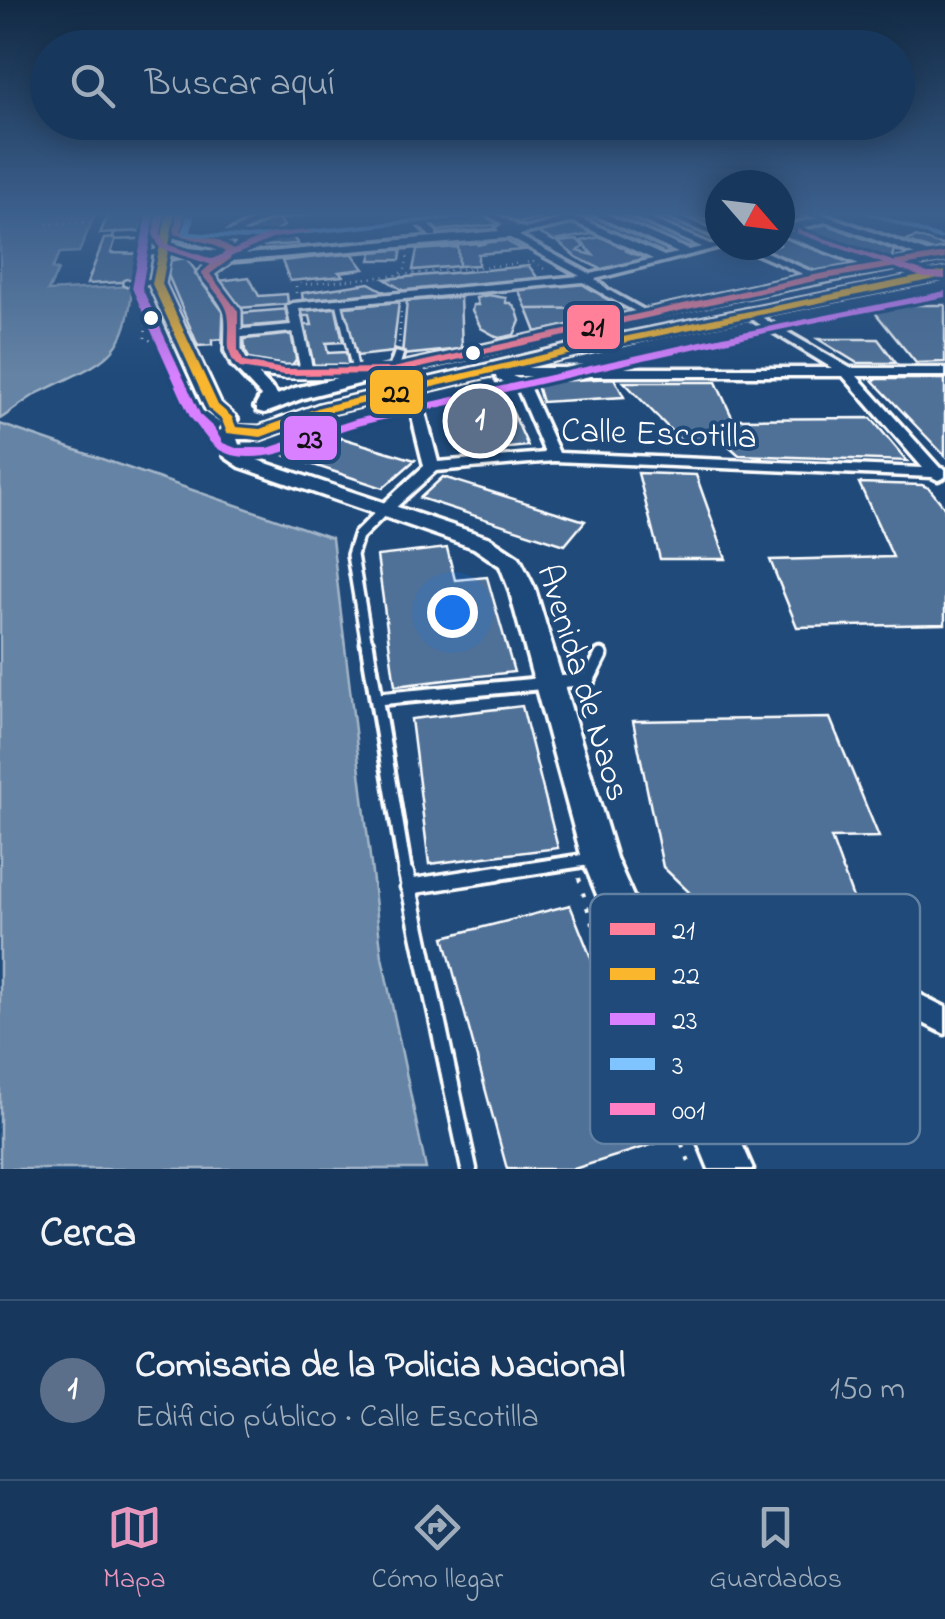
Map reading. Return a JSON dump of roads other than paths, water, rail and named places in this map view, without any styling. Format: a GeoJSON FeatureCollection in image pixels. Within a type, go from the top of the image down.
{"type":"FeatureCollection","features":[{"type":"Feature","properties":{"kind":"main road"},"geometry":{"type":"LineString","coordinates":[[240,365],[307,372],[395,362],[887,267]]}},
{"type":"Feature","properties":{"kind":"main road"},"geometry":{"type":"LineString","coordinates":[[395,362],[264,407],[244,409],[229,424],[244,435],[312,412],[482,372],[747,312],[945,273]]}},
{"type":"Feature","properties":{"kind":"main road"},"geometry":{"type":"LineString","coordinates":[[264,407],[282,414],[271,429]]}},
{"type":"Feature","properties":{"kind":"main road","name":"Avenida de Naos"},"geometry":{"type":"LineString","coordinates":[[229,424],[226,436],[232,453],[247,464],[482,543],[510,562],[522,588],[549,683],[587,860],[604,894]]}},
{"type":"Feature","properties":{"kind":"main road","name":"Avenida de Naos"},"geometry":{"type":"LineString","coordinates":[[271,429],[251,454],[286,477]]}},
{"type":"Feature","properties":{"kind":"main road","name":"Avenida de Naos"},"geometry":{"type":"LineString","coordinates":[[714,1144],[730,1169]]}},
{"type":"Feature","properties":{"kind":"street"},"geometry":{"type":"LineString","coordinates":[[157,267],[154,281],[213,407],[229,424]]}},
{"type":"Feature","properties":{"kind":"street"},"geometry":{"type":"LineString","coordinates":[[215,267],[205,274],[233,311],[234,351],[240,365],[270,396],[264,407]]}},
{"type":"Feature","properties":{"kind":"street"},"geometry":{"type":"LineString","coordinates":[[569,267],[607,293],[649,315]]}},
{"type":"Feature","properties":{"kind":"street"},"geometry":{"type":"LineString","coordinates":[[586,267],[604,276]]}},
{"type":"Feature","properties":{"kind":"street"},"geometry":{"type":"LineString","coordinates":[[307,372],[293,306],[564,282],[639,267]]}},
{"type":"Feature","properties":{"kind":"street"},"geometry":{"type":"LineString","coordinates":[[794,267],[819,277]]}},
{"type":"Feature","properties":{"kind":"street"},"geometry":{"type":"LineString","coordinates":[[875,267],[879,268]]}},
{"type":"Feature","properties":{"kind":"street"},"geometry":{"type":"LineString","coordinates":[[747,312],[847,372],[942,476]]}},
{"type":"Feature","properties":{"kind":"street"},"geometry":{"type":"LineString","coordinates":[[233,334],[297,328]]}},
{"type":"Feature","properties":{"kind":"street"},"geometry":{"type":"LineString","coordinates":[[482,372],[945,372]]}},
{"type":"Feature","properties":{"kind":"street"},"geometry":{"type":"LineString","coordinates":[[482,372],[521,382],[554,457]]}},
{"type":"Feature","properties":{"kind":"street"},"geometry":{"type":"LineString","coordinates":[[386,508],[432,468],[412,389]]}},
{"type":"Feature","properties":{"kind":"street","name":"Calle Escotilla"},"geometry":{"type":"LineString","coordinates":[[432,468],[554,457],[942,476]]}},
{"type":"Feature","properties":{"kind":"street"},"geometry":{"type":"LineString","coordinates":[[920,1008],[945,1021]]}},
{"type":"Feature","properties":{"kind":"lane"},"geometry":{"type":"LineString","coordinates":[[126,284],[154,281]]}},
{"type":"Feature","properties":{"kind":"lane"},"geometry":{"type":"LineString","coordinates":[[338,302],[354,368]]}},
{"type":"Feature","properties":{"kind":"lane"},"geometry":{"type":"LineString","coordinates":[[386,508],[358,536],[352,555],[408,887],[469,1169]]}},
{"type":"Feature","properties":{"kind":"lane"},"geometry":{"type":"LineString","coordinates":[[378,699],[589,680],[600,654]]}},
{"type":"Feature","properties":{"kind":"lane"},"geometry":{"type":"LineString","coordinates":[[408,887],[587,860]]}},
{"type":"Feature","properties":{"kind":"water"},"geometry":{"type":"Polygon","coordinates":[[[0,267],[53,267],[58,270],[48,291],[132,286],[124,331],[106,357],[33,396],[0,419],[0,267]]]}},
{"type":"Feature","properties":{"kind":"water"},"geometry":{"type":"Polygon","coordinates":[[[0,424],[332,538],[382,957],[426,1169],[0,1169],[0,424]]]}},
{"type":"Feature","properties":{"kind":"place","name":"Comisaria de la Policia Nacional"},"geometry":{"type":"Point","coordinates":[480,421]}}]}
